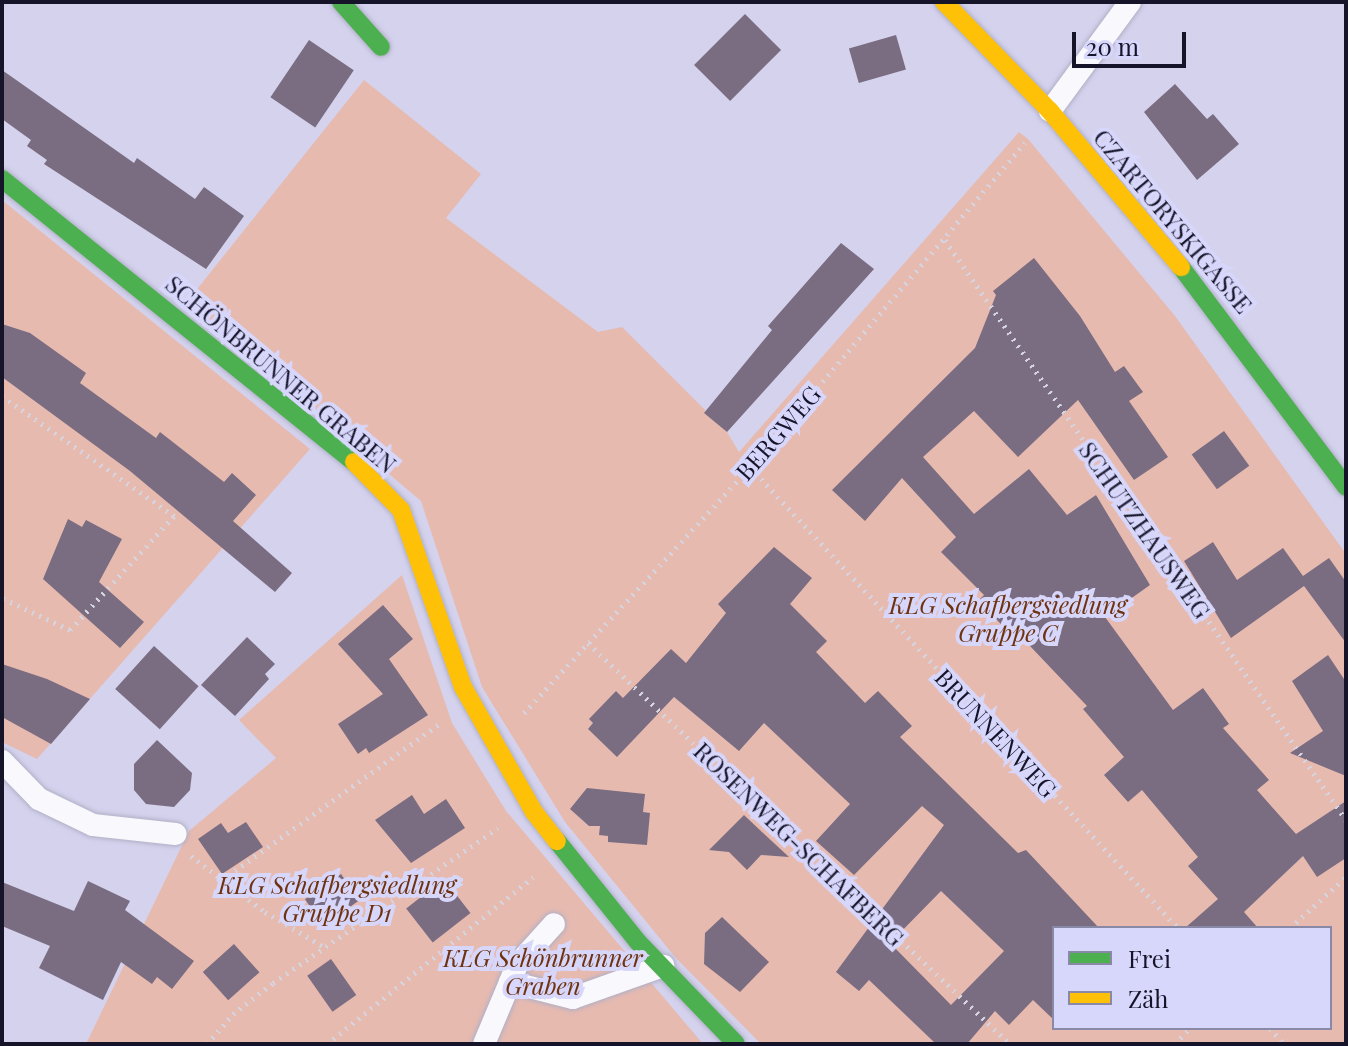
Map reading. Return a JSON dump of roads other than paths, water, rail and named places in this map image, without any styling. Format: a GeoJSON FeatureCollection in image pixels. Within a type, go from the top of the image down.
{"type":"FeatureCollection","features":[{"type":"Feature","properties":{"kind":"street"},"geometry":{"type":"LineString","coordinates":[[341,2],[381,47]]}},
{"type":"Feature","properties":{"kind":"street","name":"CZARTORYSKIGASSE"},"geometry":{"type":"LineString","coordinates":[[944,2],[1050,111],[1223,317],[1346,487]]}},
{"type":"Feature","properties":{"kind":"street","name":"SCHÖNBRUNNER GRABEN"},"geometry":{"type":"LineString","coordinates":[[2,179],[370,474],[401,510],[471,702],[526,800],[562,848],[663,966],[736,1044]]}},
{"type":"Feature","properties":{"kind":"lane"},"geometry":{"type":"LineString","coordinates":[[1050,111],[1130,2]]}},
{"type":"Feature","properties":{"kind":"lane"},"geometry":{"type":"LineString","coordinates":[[2,761],[39,799],[93,825],[176,834]]}},
{"type":"Feature","properties":{"kind":"lane"},"geometry":{"type":"LineString","coordinates":[[484,1044],[517,965],[554,924]]}},
{"type":"Feature","properties":{"kind":"lane"},"geometry":{"type":"LineString","coordinates":[[510,982],[573,998],[663,966]]}},
{"type":"Feature","properties":{"kind":"park label","name":"KLG Schafbergsiedlung Gruppe C"},"geometry":{"type":"Point","coordinates":[1008,619]}},
{"type":"Feature","properties":{"kind":"park label","name":"KLG Schafbergsiedlung Gruppe D1"},"geometry":{"type":"Point","coordinates":[337,899]}},
{"type":"Feature","properties":{"kind":"park label","name":"KLG Schönbrunner Graben"},"geometry":{"type":"Point","coordinates":[543,972]}}]}
